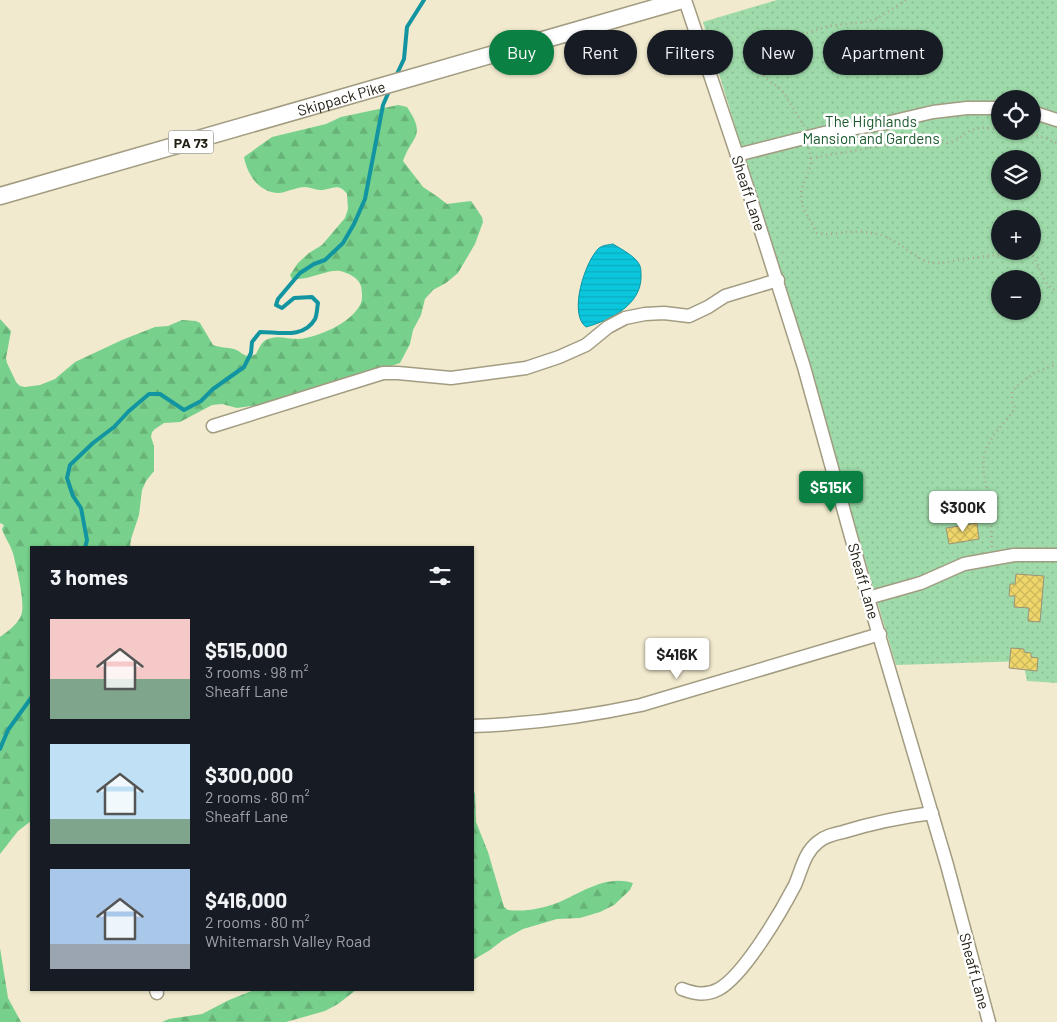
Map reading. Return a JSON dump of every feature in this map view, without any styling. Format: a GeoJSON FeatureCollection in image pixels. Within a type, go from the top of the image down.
{"type":"FeatureCollection","features":[{"type":"Feature","properties":{"kind":"main road","name":"Skippack Pike"},"geometry":{"type":"LineString","coordinates":[[0,196],[683,0]]}},
{"type":"Feature","properties":{"kind":"street","name":"Sheaff Lane"},"geometry":{"type":"LineString","coordinates":[[683,0],[778,280],[819,418],[868,598],[932,813],[989,1022]]}},
{"type":"Feature","properties":{"kind":"street"},"geometry":{"type":"LineString","coordinates":[[737,155],[807,138],[933,112],[967,108],[991,108]]}},
{"type":"Feature","properties":{"kind":"street"},"geometry":{"type":"LineString","coordinates":[[1041,115],[1057,120]]}},
{"type":"Feature","properties":{"kind":"street"},"geometry":{"type":"LineString","coordinates":[[213,426],[383,373],[398,372],[451,378],[526,368],[559,357],[586,344],[608,327],[625,318],[664,313],[689,316],[725,296],[778,280]]}},
{"type":"Feature","properties":{"kind":"street"},"geometry":{"type":"LineString","coordinates":[[868,598],[920,583],[964,564],[1014,555],[1057,555]]}},
{"type":"Feature","properties":{"kind":"street"},"geometry":{"type":"LineString","coordinates":[[474,726],[544,722],[641,705],[880,634]]}},
{"type":"Feature","properties":{"kind":"street"},"geometry":{"type":"LineString","coordinates":[[682,989],[692,993],[705,994],[718,990],[740,970],[791,891],[809,851],[824,837],[869,824],[932,813]]}},
{"type":"Feature","properties":{"kind":"path"},"geometry":{"type":"LineString","coordinates":[[906,0],[876,19],[865,22],[828,26],[794,37],[773,39],[758,36],[748,42],[751,55],[765,78],[782,90],[804,125],[811,158],[801,191],[802,205],[817,233],[849,232],[877,234],[890,238],[917,257],[935,263],[999,254],[1015,253],[1033,256],[1042,277],[1052,289],[1057,291]]}},
{"type":"Feature","properties":{"kind":"path"},"geometry":{"type":"LineString","coordinates":[[811,158],[893,144],[933,134],[947,143],[959,140],[968,132],[976,129],[991,129]]}},
{"type":"Feature","properties":{"kind":"path"},"geometry":{"type":"LineString","coordinates":[[1041,136],[1057,143]]}},
{"type":"Feature","properties":{"kind":"path"},"geometry":{"type":"LineString","coordinates":[[992,558],[992,521],[983,471],[985,452],[994,435],[1015,408],[1012,392],[1024,379],[1033,373],[1057,364]]}},
{"type":"Feature","properties":{"kind":"green space","name":"The Highlands Mansion and Gardens"},"geometry":{"type":"Polygon","coordinates":[[[777,0],[1057,0],[1057,683],[1027,681],[1023,661],[896,665],[786,291],[719,75],[733,75],[733,30],[705,30],[703,22],[777,0]]]}},
{"type":"Feature","properties":{"kind":"green space"},"geometry":{"type":"Polygon","coordinates":[[[398,105],[407,107],[413,117],[417,130],[416,136],[403,161],[423,187],[447,204],[471,201],[482,217],[483,222],[475,244],[458,273],[446,283],[433,290],[425,299],[421,315],[413,330],[410,344],[400,363],[258,405],[237,408],[222,404],[212,405],[180,422],[164,423],[152,432],[154,471],[142,490],[139,515],[130,546],[30,546],[30,822],[18,831],[0,854],[0,637],[18,621],[22,613],[22,606],[21,589],[13,553],[2,529],[4,525],[0,523],[0,319],[11,331],[6,358],[7,363],[16,382],[20,386],[25,387],[40,385],[55,379],[75,362],[122,340],[155,327],[168,326],[182,320],[200,323],[213,345],[234,349],[249,356],[256,354],[262,343],[268,339],[276,337],[306,338],[324,333],[333,328],[349,318],[360,305],[362,291],[358,280],[340,271],[298,279],[292,279],[290,275],[298,263],[322,245],[345,218],[348,209],[347,194],[344,190],[337,187],[320,190],[302,187],[281,193],[266,190],[251,176],[244,157],[272,137],[326,124],[341,117],[398,105]]]}},
{"type":"Feature","properties":{"kind":"green space"},"geometry":{"type":"Polygon","coordinates":[[[474,792],[476,822],[488,852],[504,907],[508,910],[545,907],[603,883],[623,881],[633,883],[630,890],[614,905],[600,912],[580,918],[557,919],[523,929],[474,959],[474,792]]]}},
{"type":"Feature","properties":{"kind":"green space"},"geometry":{"type":"Polygon","coordinates":[[[0,948],[8,998],[21,1022],[0,1022],[0,948]]]}},
{"type":"Feature","properties":{"kind":"green space"},"geometry":{"type":"Polygon","coordinates":[[[252,991],[355,991],[325,1011],[286,1022],[162,1022],[169,1019],[202,1014],[252,991]]]}},
{"type":"Feature","properties":{"kind":"water"},"geometry":{"type":"Polygon","coordinates":[[[613,244],[636,259],[641,270],[640,285],[637,294],[624,309],[605,320],[586,327],[578,311],[580,288],[584,275],[599,248],[613,244]]]}},
{"type":"Feature","properties":{"kind":"building"},"geometry":{"type":"Polygon","coordinates":[[[977,523],[979,539],[949,544],[946,528],[977,523]]]}},
{"type":"Feature","properties":{"kind":"building"},"geometry":{"type":"Polygon","coordinates":[[[1016,574],[1044,576],[1040,622],[1028,621],[1029,608],[1014,607],[1015,596],[1009,596],[1010,584],[1015,584],[1016,574]]]}},
{"type":"Feature","properties":{"kind":"building"},"geometry":{"type":"Polygon","coordinates":[[[1011,648],[1024,649],[1024,652],[1031,653],[1031,657],[1038,658],[1037,671],[1009,668],[1011,648]]]}},
{"type":"Feature","properties":{"kind":"waterway"},"geometry":{"type":"LineString","coordinates":[[396,76],[404,59],[407,27],[424,0]]}},
{"type":"Feature","properties":{"kind":"waterway"},"geometry":{"type":"LineString","coordinates":[[86,546],[87,540],[81,508],[73,496],[67,478],[70,465],[149,394],[160,394],[184,410],[201,401],[213,389],[244,367],[251,353],[252,342],[260,332],[298,332],[310,325],[315,319],[318,303],[312,297],[294,298],[282,308],[276,305],[278,299],[300,273],[314,264],[325,260],[343,243],[354,224],[365,199],[383,105],[390,89]]}},
{"type":"Feature","properties":{"kind":"waterway"},"geometry":{"type":"LineString","coordinates":[[0,749],[8,730],[30,699]]}}]}
